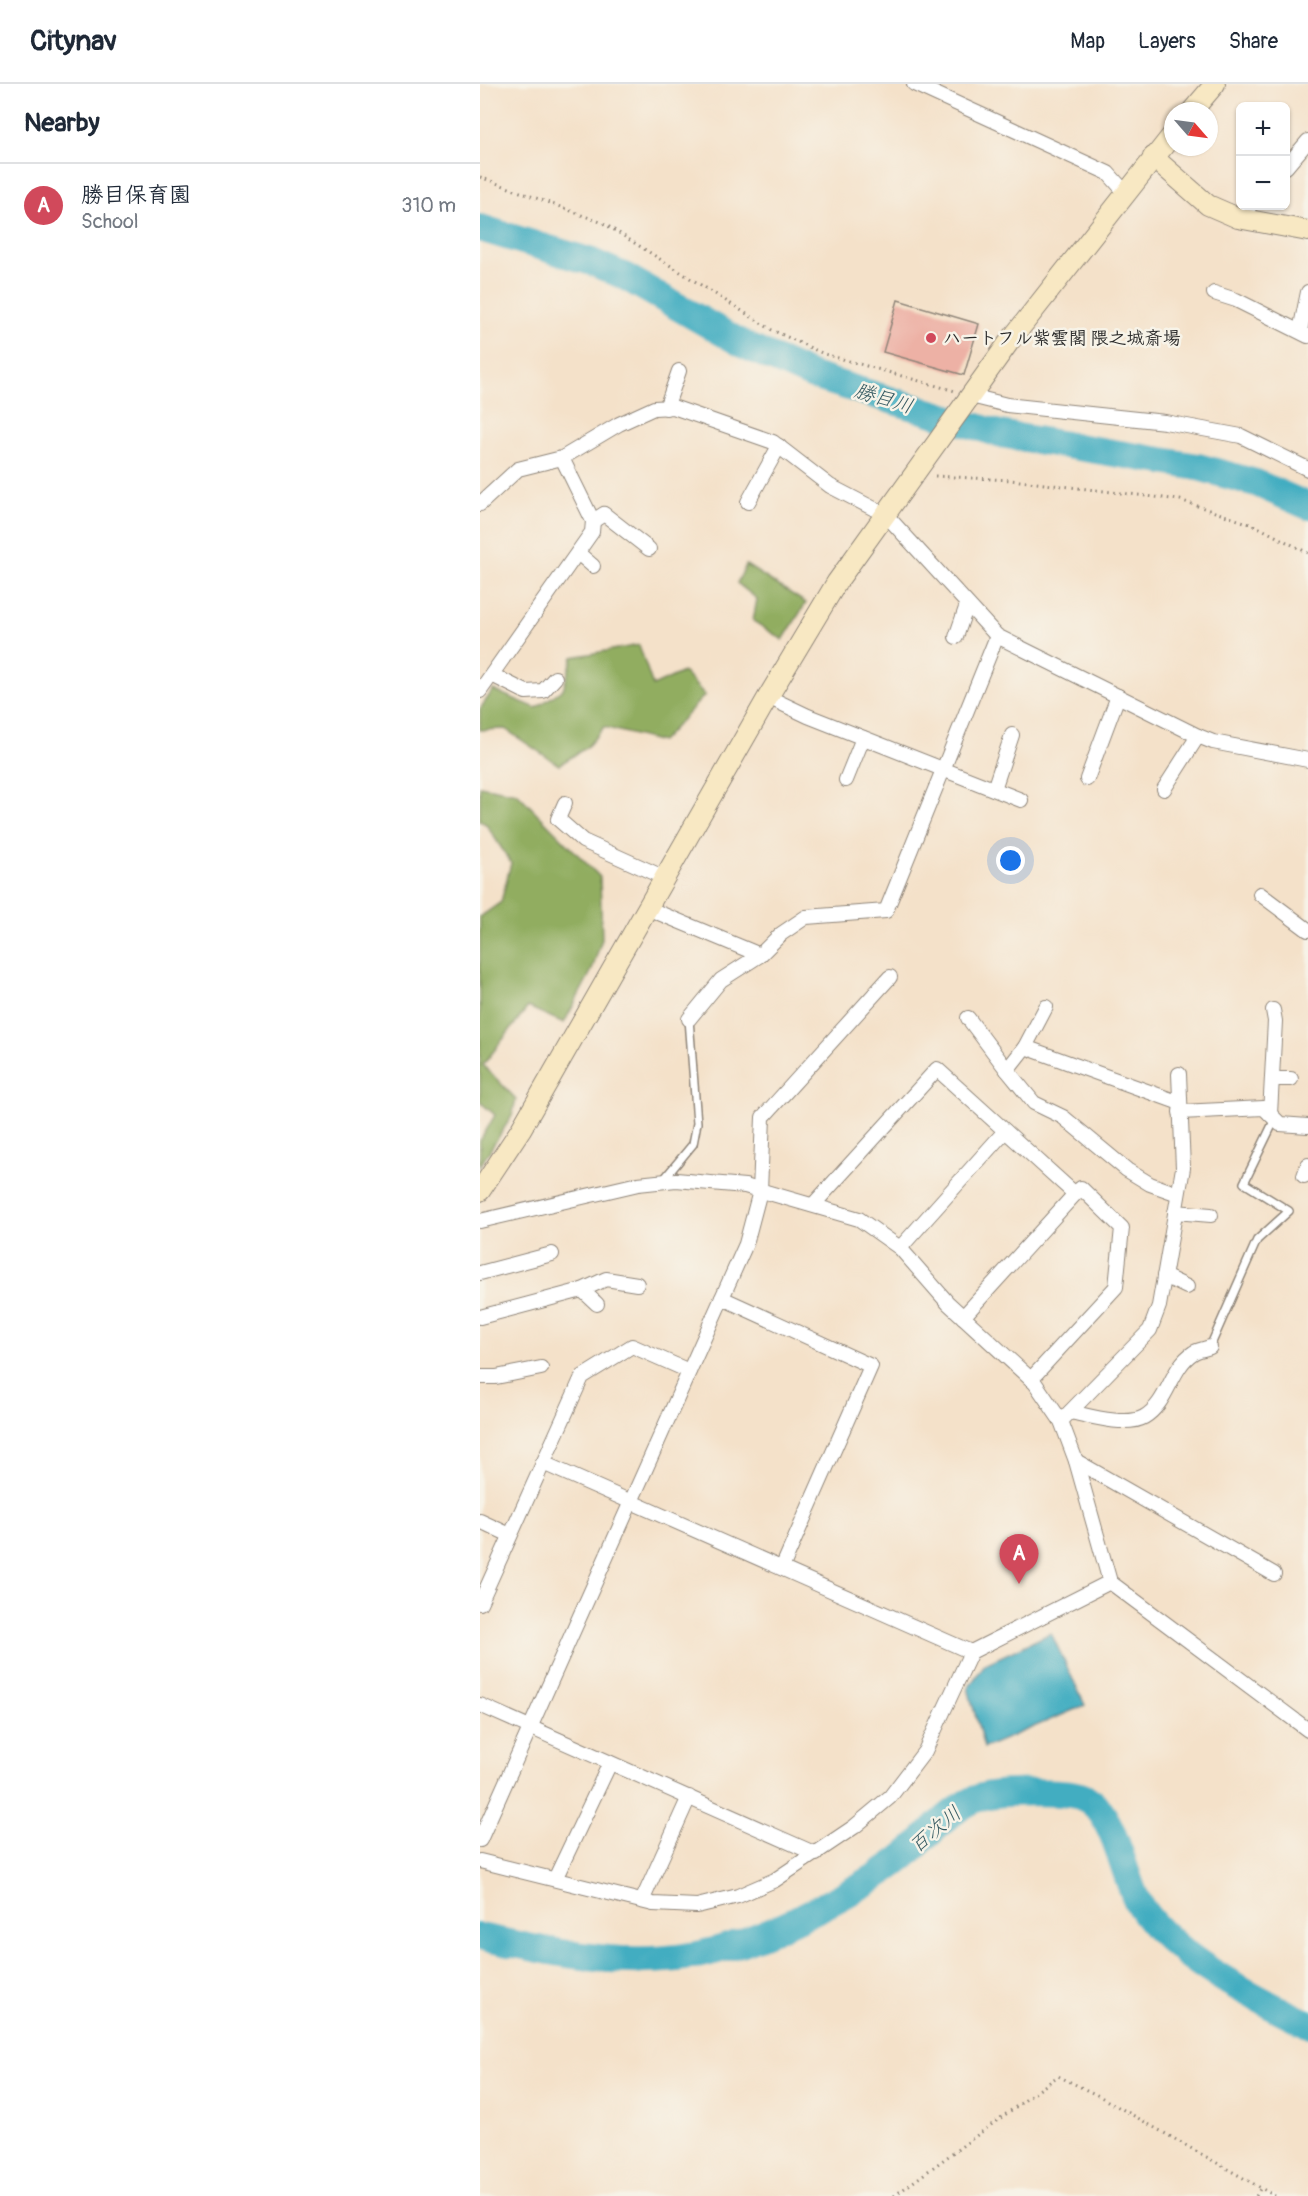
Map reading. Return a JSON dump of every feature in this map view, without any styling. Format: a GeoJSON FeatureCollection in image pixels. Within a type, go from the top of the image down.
{"type":"FeatureCollection","features":[{"type":"Feature","properties":{"kind":"street"},"geometry":{"type":"LineString","coordinates":[[914,84],[1108,172],[1125,192]]}},
{"type":"Feature","properties":{"kind":"street"},"geometry":{"type":"LineString","coordinates":[[1200,102],[1215,84]]}},
{"type":"Feature","properties":{"kind":"street"},"geometry":{"type":"LineString","coordinates":[[1290,162],[1307,143]]}},
{"type":"Feature","properties":{"kind":"street"},"geometry":{"type":"LineString","coordinates":[[480,1191],[520,1129],[768,697],[837,582],[968,400],[1125,192],[1164,144]]}},
{"type":"Feature","properties":{"kind":"street"},"geometry":{"type":"LineString","coordinates":[[1153,157],[1208,205],[1244,212],[1308,231]]}},
{"type":"Feature","properties":{"kind":"street"},"geometry":{"type":"LineString","coordinates":[[1214,293],[1236,300],[1304,333],[1308,292]]}},
{"type":"Feature","properties":{"kind":"street"},"geometry":{"type":"LineString","coordinates":[[666,408],[679,371]]}},
{"type":"Feature","properties":{"kind":"street"},"geometry":{"type":"LineString","coordinates":[[968,400],[1165,422],[1241,436],[1308,469]]}},
{"type":"Feature","properties":{"kind":"street"},"geometry":{"type":"LineString","coordinates":[[480,504],[518,469],[562,459],[619,424],[654,408],[684,411],[773,441],[830,486],[886,515],[997,636],[1213,742],[1308,760]]}},
{"type":"Feature","properties":{"kind":"street"},"geometry":{"type":"LineString","coordinates":[[748,502],[779,446]]}},
{"type":"Feature","properties":{"kind":"street"},"geometry":{"type":"LineString","coordinates":[[480,691],[592,532],[593,521],[562,459]]}},
{"type":"Feature","properties":{"kind":"street"},"geometry":{"type":"LineString","coordinates":[[593,521],[604,514],[649,549]]}},
{"type":"Feature","properties":{"kind":"street"},"geometry":{"type":"LineString","coordinates":[[578,553],[593,566]]}},
{"type":"Feature","properties":{"kind":"street"},"geometry":{"type":"LineString","coordinates":[[956,637],[967,605]]}},
{"type":"Feature","properties":{"kind":"street"},"geometry":{"type":"LineString","coordinates":[[689,1019],[721,980],[760,955],[781,934],[806,917],[886,912],[997,636]]}},
{"type":"Feature","properties":{"kind":"street"},"geometry":{"type":"LineString","coordinates":[[492,675],[526,692],[543,691],[555,678]]}},
{"type":"Feature","properties":{"kind":"street"},"geometry":{"type":"LineString","coordinates":[[1087,779],[1118,696]]}},
{"type":"Feature","properties":{"kind":"street"},"geometry":{"type":"LineString","coordinates":[[768,697],[863,738],[1021,800]]}},
{"type":"Feature","properties":{"kind":"street"},"geometry":{"type":"LineString","coordinates":[[994,789],[1012,735]]}},
{"type":"Feature","properties":{"kind":"street"},"geometry":{"type":"LineString","coordinates":[[1164,789],[1198,736]]}},
{"type":"Feature","properties":{"kind":"street"},"geometry":{"type":"LineString","coordinates":[[846,780],[863,738]]}},
{"type":"Feature","properties":{"kind":"street"},"geometry":{"type":"LineString","coordinates":[[565,803],[558,819],[584,841],[603,844],[664,878]]}},
{"type":"Feature","properties":{"kind":"street"},"geometry":{"type":"LineString","coordinates":[[1260,894],[1308,930]]}},
{"type":"Feature","properties":{"kind":"street"},"geometry":{"type":"LineString","coordinates":[[647,908],[760,955]]}},
{"type":"Feature","properties":{"kind":"street"},"geometry":{"type":"LineString","coordinates":[[480,1840],[746,1244],[760,1191],[763,1117],[890,977]]}},
{"type":"Feature","properties":{"kind":"street"},"geometry":{"type":"LineString","coordinates":[[1007,1070],[1025,1047],[1046,1007]]}},
{"type":"Feature","properties":{"kind":"street"},"geometry":{"type":"LineString","coordinates":[[1273,1010],[1275,1021],[1273,1117]]}},
{"type":"Feature","properties":{"kind":"street"},"geometry":{"type":"LineString","coordinates":[[968,1018],[1034,1103],[1063,1117],[1128,1170],[1150,1184],[1178,1194]]}},
{"type":"Feature","properties":{"kind":"street"},"geometry":{"type":"LineString","coordinates":[[1025,1047],[1180,1108],[1264,1108],[1280,1124],[1308,1126]]}},
{"type":"Feature","properties":{"kind":"street"},"geometry":{"type":"LineString","coordinates":[[813,1205],[937,1070],[1075,1194]]}},
{"type":"Feature","properties":{"kind":"street"},"geometry":{"type":"LineString","coordinates":[[1065,1417],[1150,1330],[1159,1306],[1183,1167],[1179,1074]]}},
{"type":"Feature","properties":{"kind":"street"},"geometry":{"type":"LineString","coordinates":[[1272,1079],[1291,1079]]}},
{"type":"Feature","properties":{"kind":"street"},"geometry":{"type":"LineString","coordinates":[[900,1248],[1005,1131]]}},
{"type":"Feature","properties":{"kind":"street"},"geometry":{"type":"LineString","coordinates":[[480,1221],[638,1184],[676,1180],[745,1186],[859,1219],[900,1248],[963,1317],[1031,1379],[1065,1417],[1110,1582],[1308,1730]]}},
{"type":"Feature","properties":{"kind":"street"},"geometry":{"type":"LineString","coordinates":[[963,1317],[1081,1188],[1122,1228],[1116,1287],[1031,1379]]}},
{"type":"Feature","properties":{"kind":"street"},"geometry":{"type":"LineString","coordinates":[[1175,1212],[1212,1215]]}},
{"type":"Feature","properties":{"kind":"street"},"geometry":{"type":"LineString","coordinates":[[480,1273],[552,1254]]}},
{"type":"Feature","properties":{"kind":"street"},"geometry":{"type":"LineString","coordinates":[[1164,1276],[1187,1287]]}},
{"type":"Feature","properties":{"kind":"street"},"geometry":{"type":"LineString","coordinates":[[480,1317],[582,1290],[606,1279],[637,1284]]}},
{"type":"Feature","properties":{"kind":"street"},"geometry":{"type":"LineString","coordinates":[[582,1290],[597,1304]]}},
{"type":"Feature","properties":{"kind":"street"},"geometry":{"type":"LineString","coordinates":[[722,1298],[871,1366],[782,1568]]}},
{"type":"Feature","properties":{"kind":"street"},"geometry":{"type":"LineString","coordinates":[[480,1603],[582,1377],[632,1346],[689,1371]]}},
{"type":"Feature","properties":{"kind":"street"},"geometry":{"type":"LineString","coordinates":[[1065,1417],[1111,1421],[1143,1418],[1164,1399],[1181,1365],[1192,1353],[1210,1347]]}},
{"type":"Feature","properties":{"kind":"street"},"geometry":{"type":"LineString","coordinates":[[480,1377],[496,1377],[541,1368]]}},
{"type":"Feature","properties":{"kind":"street"},"geometry":{"type":"LineString","coordinates":[[1076,1461],[1274,1574]]}},
{"type":"Feature","properties":{"kind":"street"},"geometry":{"type":"LineString","coordinates":[[543,1463],[971,1652]]}},
{"type":"Feature","properties":{"kind":"street"},"geometry":{"type":"LineString","coordinates":[[480,1521],[510,1535]]}},
{"type":"Feature","properties":{"kind":"street"},"geometry":{"type":"LineString","coordinates":[[480,1861],[642,1901],[697,1906],[738,1896],[775,1880],[854,1827],[890,1797],[925,1751],[971,1652],[1110,1582]]}},
{"type":"Feature","properties":{"kind":"street"},"geometry":{"type":"LineString","coordinates":[[480,1705],[816,1854]]}},
{"type":"Feature","properties":{"kind":"street"},"geometry":{"type":"LineString","coordinates":[[555,1879],[610,1762]]}},
{"type":"Feature","properties":{"kind":"street"},"geometry":{"type":"LineString","coordinates":[[642,1901],[689,1797]]}},
{"type":"Feature","properties":{"kind":"lane"},"geometry":{"type":"LineString","coordinates":[[662,1181],[693,1144],[697,1123],[689,1019]]}},
{"type":"Feature","properties":{"kind":"lane"},"geometry":{"type":"LineString","coordinates":[[1210,1347],[1257,1240],[1289,1211],[1244,1183],[1273,1117]]}},
{"type":"Feature","properties":{"kind":"path"},"geometry":{"type":"LineString","coordinates":[[480,177],[603,223],[772,330],[824,354],[968,400]]}},
{"type":"Feature","properties":{"kind":"path"},"geometry":{"type":"LineString","coordinates":[[917,471],[1180,500],[1256,526],[1308,554]]}},
{"type":"Feature","properties":{"kind":"path"},"geometry":{"type":"LineString","coordinates":[[894,2196],[1058,2076],[1099,2096],[1275,2196]]}},
{"type":"Feature","properties":{"kind":"path"},"geometry":{"type":"LineString","coordinates":[[1256,2196],[1260,2189]]}},
{"type":"Feature","properties":{"kind":"green space"},"geometry":{"type":"Polygon","coordinates":[[[746,565],[806,603],[783,640],[753,621],[757,599],[737,583],[746,565]]]}},
{"type":"Feature","properties":{"kind":"green space"},"geometry":{"type":"Polygon","coordinates":[[[639,645],[653,686],[683,672],[705,695],[661,742],[604,727],[587,747],[559,765],[505,729],[480,730],[480,709],[493,690],[536,708],[563,689],[573,657],[639,645]]]}},
{"type":"Feature","properties":{"kind":"green space"},"geometry":{"type":"Polygon","coordinates":[[[480,786],[517,793],[600,877],[602,939],[592,970],[564,1023],[528,1007],[483,1065],[516,1099],[512,1116],[480,1166],[480,1141],[495,1115],[480,1102],[480,917],[501,902],[511,863],[486,824],[480,821],[480,786]]]}},
{"type":"Feature","properties":{"kind":"water"},"geometry":{"type":"Polygon","coordinates":[[[1051,1633],[1085,1705],[984,1748],[968,1688],[985,1664],[1051,1633]]]}},
{"type":"Feature","properties":{"kind":"building","name":"ハートフル紫雲閣 隈之城斎場"},"geometry":{"type":"Polygon","coordinates":[[[898,300],[979,324],[964,375],[883,352],[898,300]]]}},
{"type":"Feature","properties":{"kind":"waterway","name":"勝目川"},"geometry":{"type":"LineString","coordinates":[[480,228],[592,262],[624,276],[748,347],[813,376],[1000,434],[1198,467],[1256,483],[1308,506]]}},
{"type":"Feature","properties":{"kind":"waterway","name":"百次川"},"geometry":{"type":"LineString","coordinates":[[480,1937],[568,1954],[626,1960],[656,1960],[714,1951],[758,1936],[808,1914],[856,1888],[896,1863],[947,1817],[969,1802],[981,1797],[1002,1794],[1030,1792],[1071,1794],[1092,1803],[1102,1814],[1117,1844],[1140,1906],[1154,1925],[1193,1959],[1216,1974],[1308,2024]]}},
{"type":"Feature","properties":{"kind":"place","name":"ハートフル紫雲閣 隈之城斎場"},"geometry":{"type":"Point","coordinates":[931,338]}},
{"type":"Feature","properties":{"kind":"place","name":"勝目保育園"},"geometry":{"type":"Point","coordinates":[1019,1584]}}]}
